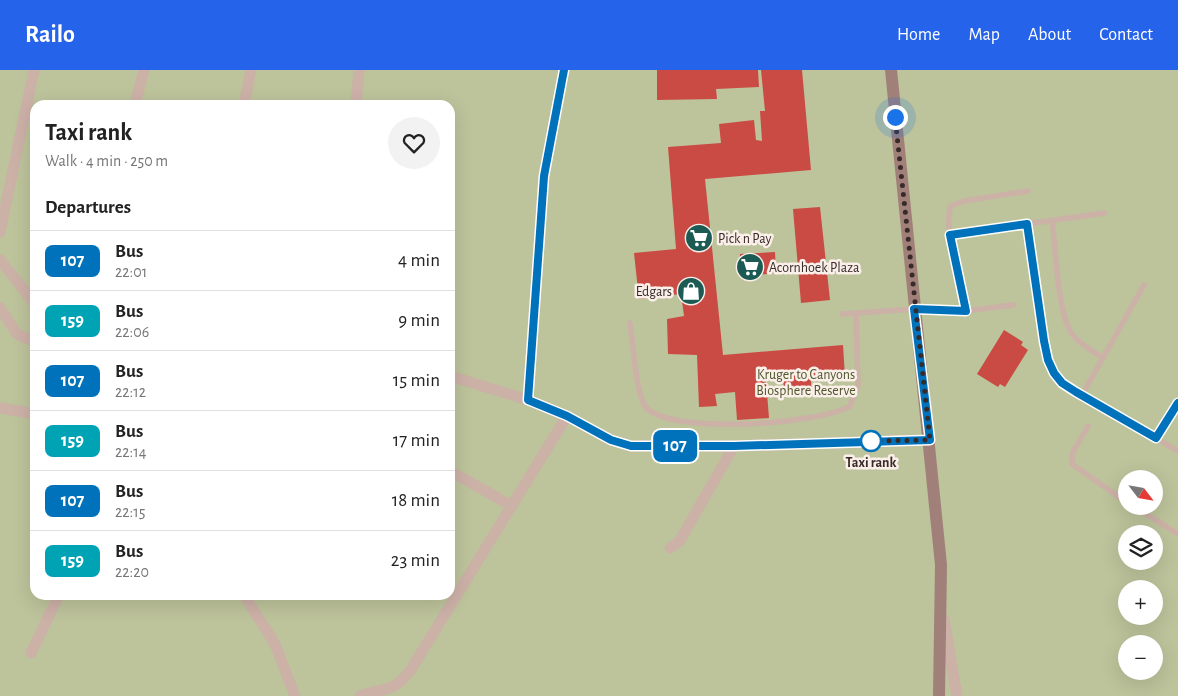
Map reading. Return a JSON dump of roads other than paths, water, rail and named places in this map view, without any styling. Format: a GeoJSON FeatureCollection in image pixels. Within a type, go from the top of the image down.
{"type":"FeatureCollection","features":[{"type":"Feature","properties":{"kind":"street"},"geometry":{"type":"LineString","coordinates":[[0,232],[34,70]]}},
{"type":"Feature","properties":{"kind":"street"},"geometry":{"type":"LineString","coordinates":[[136,100],[144,70]]}},
{"type":"Feature","properties":{"kind":"street"},"geometry":{"type":"LineString","coordinates":[[245,100],[251,70]]}},
{"type":"Feature","properties":{"kind":"street"},"geometry":{"type":"LineString","coordinates":[[356,100],[359,70]]}},
{"type":"Feature","properties":{"kind":"street"},"geometry":{"type":"LineString","coordinates":[[528,400],[544,176],[564,70]]}},
{"type":"Feature","properties":{"kind":"street"},"geometry":{"type":"LineString","coordinates":[[891,70],[914,309],[930,440],[941,565],[942,609],[939,696]]}},
{"type":"Feature","properties":{"kind":"street"},"geometry":{"type":"LineString","coordinates":[[0,260],[30,298]]}},
{"type":"Feature","properties":{"kind":"street"},"geometry":{"type":"LineString","coordinates":[[0,308],[17,334],[30,340]]}},
{"type":"Feature","properties":{"kind":"street"},"geometry":{"type":"LineString","coordinates":[[455,378],[528,400],[567,416],[611,440],[631,446],[734,446],[930,440]]}},
{"type":"Feature","properties":{"kind":"street"},"geometry":{"type":"LineString","coordinates":[[0,408],[30,413]]}},
{"type":"Feature","properties":{"kind":"street"},"geometry":{"type":"LineString","coordinates":[[455,594],[567,416]]}},
{"type":"Feature","properties":{"kind":"street"},"geometry":{"type":"LineString","coordinates":[[670,548],[680,542],[734,446]]}},
{"type":"Feature","properties":{"kind":"street"},"geometry":{"type":"LineString","coordinates":[[455,474],[512,506]]}},
{"type":"Feature","properties":{"kind":"street"},"geometry":{"type":"LineString","coordinates":[[30,653],[56,600]]}},
{"type":"Feature","properties":{"kind":"street"},"geometry":{"type":"LineString","coordinates":[[247,600],[275,644],[296,696]]}},
{"type":"Feature","properties":{"kind":"street"},"geometry":{"type":"LineString","coordinates":[[360,696],[391,689],[401,683],[451,600]]}},
{"type":"Feature","properties":{"kind":"street"},"geometry":{"type":"LineString","coordinates":[[942,609],[958,696]]}},
{"type":"Feature","properties":{"kind":"lane"},"geometry":{"type":"LineString","coordinates":[[966,311],[950,235],[949,211],[951,206],[964,201],[1028,191]]}},
{"type":"Feature","properties":{"kind":"lane"},"geometry":{"type":"LineString","coordinates":[[950,235],[1104,213]]}},
{"type":"Feature","properties":{"kind":"lane"},"geometry":{"type":"LineString","coordinates":[[1052,220],[1062,303],[1067,325],[1077,340],[1103,358]]}},
{"type":"Feature","properties":{"kind":"lane"},"geometry":{"type":"LineString","coordinates":[[1027,224],[1048,360],[1062,383],[1178,451]]}},
{"type":"Feature","properties":{"kind":"lane"},"geometry":{"type":"LineString","coordinates":[[1082,395],[1144,284]]}},
{"type":"Feature","properties":{"kind":"lane"},"geometry":{"type":"LineString","coordinates":[[842,314],[914,309],[966,311],[1013,305]]}},
{"type":"Feature","properties":{"kind":"lane"},"geometry":{"type":"LineString","coordinates":[[630,324],[641,397],[649,410],[678,421],[724,425],[763,423],[832,414],[850,406],[858,386],[856,313]]}},
{"type":"Feature","properties":{"kind":"lane"},"geometry":{"type":"LineString","coordinates":[[1156,438],[1178,403]]}},
{"type":"Feature","properties":{"kind":"lane"},"geometry":{"type":"LineString","coordinates":[[1088,426],[1073,452],[1072,464],[1118,496]]}},
{"type":"Feature","properties":{"kind":"lane"},"geometry":{"type":"LineString","coordinates":[[1147,515],[1178,534]]}},
{"type":"Feature","properties":{"kind":"place","name":"Pick n Pay"},"geometry":{"type":"Point","coordinates":[699,238]}},
{"type":"Feature","properties":{"kind":"place","name":"Acornhoek Plaza"},"geometry":{"type":"Point","coordinates":[750,267]}},
{"type":"Feature","properties":{"kind":"place","name":"Edgars"},"geometry":{"type":"Point","coordinates":[691,291]}},
{"type":"Feature","properties":{"kind":"place","name":"Taxi rank"},"geometry":{"type":"Point","coordinates":[871,441]}},
{"type":"Feature","properties":{"kind":"park label","name":"Kruger to Canyons Biosphere Reserve"},"geometry":{"type":"Point","coordinates":[806,382]}}]}
